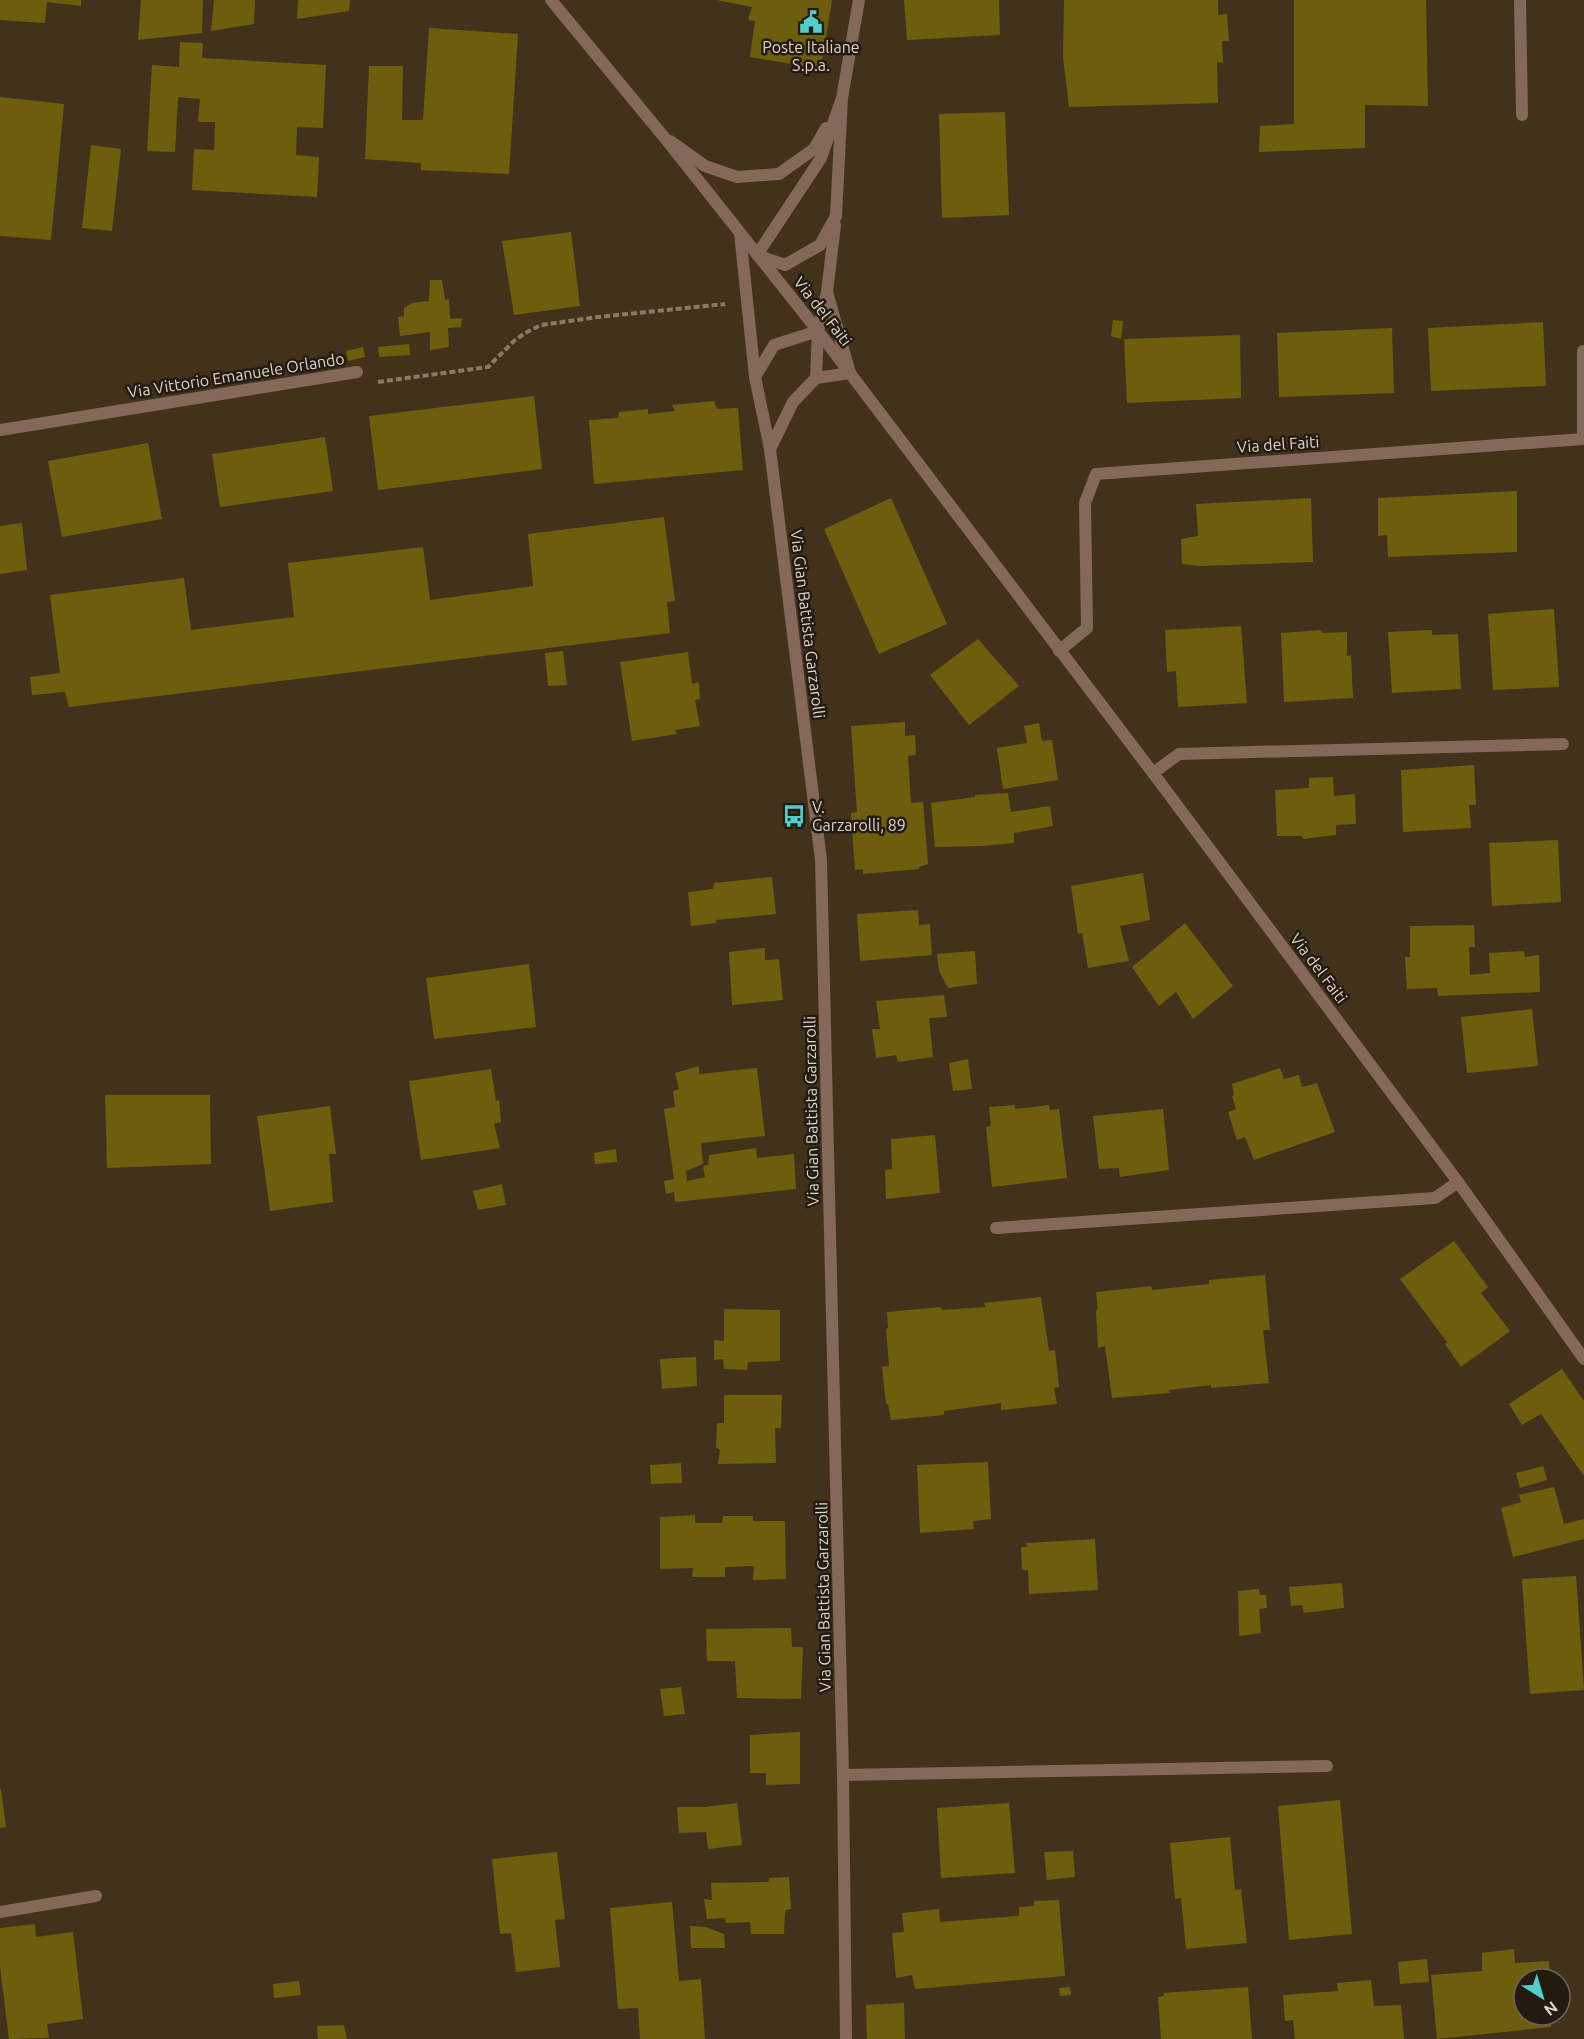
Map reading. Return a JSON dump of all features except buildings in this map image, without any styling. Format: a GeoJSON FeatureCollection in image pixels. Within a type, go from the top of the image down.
{"type":"FeatureCollection","features":[{"type":"Feature","properties":{"kind":"street","name":"Via del Faiti"},"geometry":{"type":"LineString","coordinates":[[551,0],[664,137],[850,373],[1153,773],[1458,1182],[1584,1359]]}},
{"type":"Feature","properties":{"kind":"street"},"geometry":{"type":"LineString","coordinates":[[816,378],[818,331],[827,292],[836,216],[843,98],[859,0]]}},
{"type":"Feature","properties":{"kind":"street"},"geometry":{"type":"LineString","coordinates":[[1520,0],[1522,115]]}},
{"type":"Feature","properties":{"kind":"street"},"geometry":{"type":"LineString","coordinates":[[664,137],[705,166],[737,177],[778,174],[814,149],[843,98]]}},
{"type":"Feature","properties":{"kind":"street"},"geometry":{"type":"LineString","coordinates":[[836,216],[820,245],[785,265],[757,255],[821,158],[843,98]]}},
{"type":"Feature","properties":{"kind":"street","name":"Via Gian Battista Garzarolli"},"geometry":{"type":"LineString","coordinates":[[740,233],[755,377],[770,449],[821,860],[843,1775],[846,2039]]}},
{"type":"Feature","properties":{"kind":"street"},"geometry":{"type":"LineString","coordinates":[[770,449],[793,402],[816,378],[850,373],[827,292]]}},
{"type":"Feature","properties":{"kind":"street"},"geometry":{"type":"LineString","coordinates":[[755,377],[774,345],[818,331]]}},
{"type":"Feature","properties":{"kind":"street","name":"Via del Faiti"},"geometry":{"type":"LineString","coordinates":[[1059,651],[1087,628],[1085,502],[1096,474],[1584,439],[1583,351]]}},
{"type":"Feature","properties":{"kind":"street","name":"Via Vittorio Emanuele Orlando"},"geometry":{"type":"LineString","coordinates":[[0,430],[357,372]]}},
{"type":"Feature","properties":{"kind":"street"},"geometry":{"type":"LineString","coordinates":[[1153,773],[1179,754],[1563,744]]}},
{"type":"Feature","properties":{"kind":"street"},"geometry":{"type":"LineString","coordinates":[[996,1228],[1435,1198],[1458,1182]]}},
{"type":"Feature","properties":{"kind":"street"},"geometry":{"type":"LineString","coordinates":[[843,1775],[1327,1766]]}},
{"type":"Feature","properties":{"kind":"street"},"geometry":{"type":"LineString","coordinates":[[0,1912],[96,1896]]}},
{"type":"Feature","properties":{"kind":"path","name":"Via Vittorio Emanuele Orlando"},"geometry":{"type":"LineString","coordinates":[[357,372],[374,382],[488,367],[514,341],[541,325],[747,302]]}},
{"type":"Feature","properties":{"kind":"place","name":"Poste Italiane S.p.a."},"geometry":{"type":"Point","coordinates":[811,22]}},
{"type":"Feature","properties":{"kind":"place","name":"V. Garzarolli, 89"},"geometry":{"type":"Point","coordinates":[794,816]}}]}
